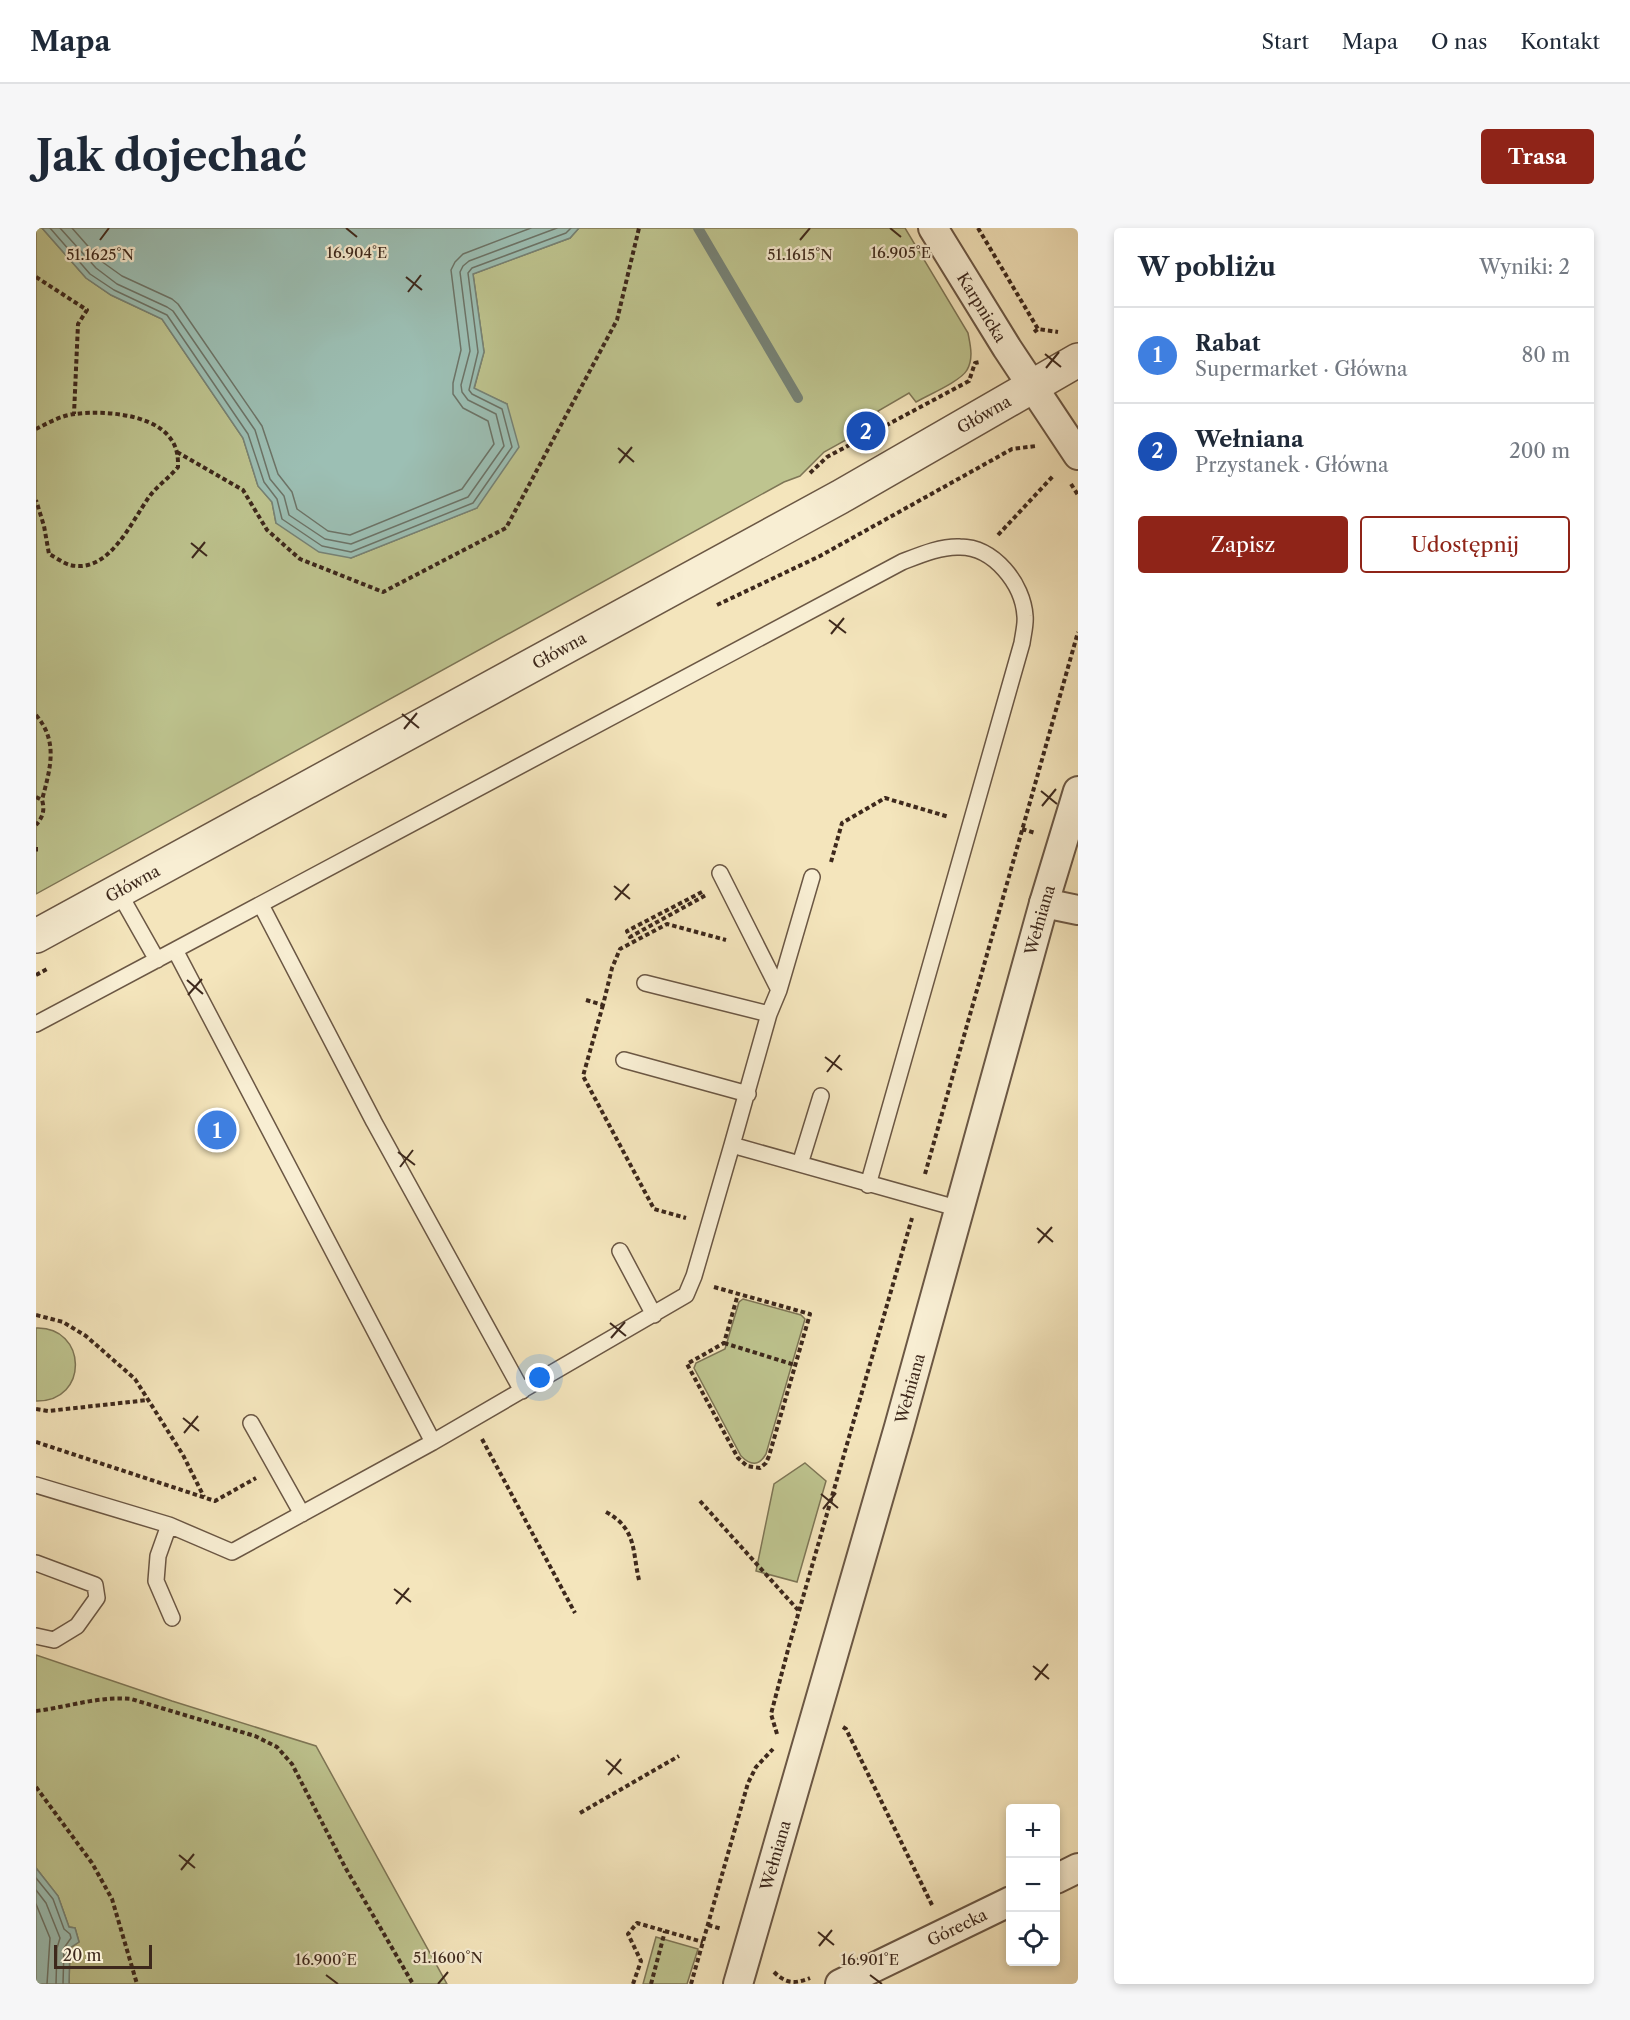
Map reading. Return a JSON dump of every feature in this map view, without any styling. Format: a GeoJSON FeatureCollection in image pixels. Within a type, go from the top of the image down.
{"type":"FeatureCollection","features":[{"type":"Feature","properties":{"kind":"street","name":"Karpnicka"},"geometry":{"type":"LineString","coordinates":[[933,228],[1032,387]]}},
{"type":"Feature","properties":{"kind":"street","name":"Główna"},"geometry":{"type":"LineString","coordinates":[[36,936],[840,497],[1078,360]]}},
{"type":"Feature","properties":{"kind":"street"},"geometry":{"type":"LineString","coordinates":[[1032,387],[1070,461]]}},
{"type":"Feature","properties":{"kind":"street","name":"Wełniana"},"geometry":{"type":"LineString","coordinates":[[738,1984],[960,1209],[1044,903],[1078,791]]}},
{"type":"Feature","properties":{"kind":"street"},"geometry":{"type":"LineString","coordinates":[[1044,903],[1078,910]]}},
{"type":"Feature","properties":{"kind":"street"},"geometry":{"type":"LineString","coordinates":[[1060,1877],[1078,1868]]}},
{"type":"Feature","properties":{"kind":"street","name":"Górecka"},"geometry":{"type":"LineString","coordinates":[[840,1984],[1006,1903]]}},
{"type":"Feature","properties":{"kind":"lane"},"geometry":{"type":"LineString","coordinates":[[36,1024],[902,562],[931,551],[961,546],[982,552],[1007,573],[1017,590],[1025,616],[1022,644],[868,1185]]}},
{"type":"Feature","properties":{"kind":"lane"},"geometry":{"type":"LineString","coordinates":[[722,877],[778,990]]}},
{"type":"Feature","properties":{"kind":"lane"},"geometry":{"type":"LineString","coordinates":[[36,1485],[169,1525],[232,1552],[433,1442],[686,1295],[694,1276],[748,1094],[769,1014],[812,877]]}},
{"type":"Feature","properties":{"kind":"lane"},"geometry":{"type":"LineString","coordinates":[[118,891],[157,960]]}},
{"type":"Feature","properties":{"kind":"lane"},"geometry":{"type":"LineString","coordinates":[[261,905],[374,1122],[522,1391]]}},
{"type":"Feature","properties":{"kind":"lane"},"geometry":{"type":"LineString","coordinates":[[176,950],[433,1442]]}},
{"type":"Feature","properties":{"kind":"lane"},"geometry":{"type":"LineString","coordinates":[[645,983],[769,1014]]}},
{"type":"Feature","properties":{"kind":"lane"},"geometry":{"type":"LineString","coordinates":[[624,1060],[748,1094]]}},
{"type":"Feature","properties":{"kind":"lane"},"geometry":{"type":"LineString","coordinates":[[800,1164],[821,1096]]}},
{"type":"Feature","properties":{"kind":"lane"},"geometry":{"type":"LineString","coordinates":[[732,1145],[960,1209]]}},
{"type":"Feature","properties":{"kind":"lane"},"geometry":{"type":"LineString","coordinates":[[620,1251],[654,1315]]}},
{"type":"Feature","properties":{"kind":"lane"},"geometry":{"type":"LineString","coordinates":[[251,1424],[302,1514]]}},
{"type":"Feature","properties":{"kind":"lane"},"geometry":{"type":"LineString","coordinates":[[169,1525],[158,1557],[156,1581],[172,1618]]}},
{"type":"Feature","properties":{"kind":"lane"},"geometry":{"type":"LineString","coordinates":[[36,1563],[95,1585],[97,1598],[77,1626],[62,1636],[54,1640],[36,1636]]}},
{"type":"Feature","properties":{"kind":"path"},"geometry":{"type":"LineString","coordinates":[[177,452],[243,490],[267,530],[300,559],[383,592],[506,528],[617,320],[639,228]]}},
{"type":"Feature","properties":{"kind":"path"},"geometry":{"type":"LineString","coordinates":[[978,228],[1038,329]]}},
{"type":"Feature","properties":{"kind":"path"},"geometry":{"type":"LineString","coordinates":[[36,277],[87,310],[78,324],[74,414]]}},
{"type":"Feature","properties":{"kind":"path"},"geometry":{"type":"LineString","coordinates":[[36,429],[74,414],[110,413],[139,418],[159,426],[171,440],[177,452],[178,467],[151,494],[104,558],[86,566],[68,564],[49,554],[36,500]]}},
{"type":"Feature","properties":{"kind":"path"},"geometry":{"type":"LineString","coordinates":[[1021,510],[1070,461]]}},
{"type":"Feature","properties":{"kind":"path"},"geometry":{"type":"LineString","coordinates":[[691,1984],[748,1783],[756,1767],[777,1744],[771,1714],[799,1610],[1078,632]]}},
{"type":"Feature","properties":{"kind":"path"},"geometry":{"type":"LineString","coordinates":[[36,715],[46,730],[51,748],[50,771],[42,800],[44,807],[42,818],[36,825]]}},
{"type":"Feature","properties":{"kind":"path"},"geometry":{"type":"LineString","coordinates":[[36,797],[42,800]]}},
{"type":"Feature","properties":{"kind":"path"},"geometry":{"type":"LineString","coordinates":[[829,869],[842,823],[885,798],[956,819]]}},
{"type":"Feature","properties":{"kind":"path"},"geometry":{"type":"LineString","coordinates":[[36,847],[36,853]]}},
{"type":"Feature","properties":{"kind":"path"},"geometry":{"type":"LineString","coordinates":[[709,893],[630,937],[627,931],[722,877]]}},
{"type":"Feature","properties":{"kind":"path"},"geometry":{"type":"LineString","coordinates":[[709,1225],[654,1209],[583,1076],[612,968],[620,949],[667,924],[734,942]]}},
{"type":"Feature","properties":{"kind":"path"},"geometry":{"type":"LineString","coordinates":[[586,1000],[603,1005]]}},
{"type":"Feature","properties":{"kind":"path"},"geometry":{"type":"LineString","coordinates":[[723,1289],[810,1314],[766,1463],[760,1467],[747,1466],[738,1458],[687,1364],[724,1343],[738,1294]]}},
{"type":"Feature","properties":{"kind":"path"},"geometry":{"type":"LineString","coordinates":[[36,1315],[63,1322],[86,1336],[135,1378],[183,1455],[204,1497]]}},
{"type":"Feature","properties":{"kind":"path"},"geometry":{"type":"LineString","coordinates":[[724,1343],[795,1365]]}},
{"type":"Feature","properties":{"kind":"path"},"geometry":{"type":"LineString","coordinates":[[36,1409],[48,1411],[148,1400]]}},
{"type":"Feature","properties":{"kind":"path"},"geometry":{"type":"LineString","coordinates":[[480,1436],[575,1613]]}},
{"type":"Feature","properties":{"kind":"path"},"geometry":{"type":"LineString","coordinates":[[36,1442],[215,1501],[257,1478]]}},
{"type":"Feature","properties":{"kind":"path"},"geometry":{"type":"LineString","coordinates":[[700,1502],[799,1610]]}},
{"type":"Feature","properties":{"kind":"path"},"geometry":{"type":"LineString","coordinates":[[606,1512],[618,1519],[627,1529],[635,1551],[639,1580]]}},
{"type":"Feature","properties":{"kind":"path"},"geometry":{"type":"LineString","coordinates":[[36,1711],[92,1700],[131,1699],[255,1736],[277,1747],[292,1764],[345,1867],[413,1984]]}},
{"type":"Feature","properties":{"kind":"path"},"geometry":{"type":"LineString","coordinates":[[817,1710],[846,1729],[945,1933]]}},
{"type":"Feature","properties":{"kind":"path"},"geometry":{"type":"LineString","coordinates":[[580,1813],[679,1755]]}},
{"type":"Feature","properties":{"kind":"path"},"geometry":{"type":"LineString","coordinates":[[36,1787],[92,1863],[112,1899],[137,1984]]}},
{"type":"Feature","properties":{"kind":"path"},"geometry":{"type":"LineString","coordinates":[[633,1984],[640,1961],[628,1934],[637,1923],[703,1942]]}},
{"type":"Feature","properties":{"kind":"path"},"geometry":{"type":"LineString","coordinates":[[651,1984],[665,1931]]}},
{"type":"Feature","properties":{"kind":"green space"},"geometry":{"type":"Polygon","coordinates":[[[36,228],[42,228],[86,278],[111,295],[162,319],[243,438],[258,486],[272,502],[276,523],[351,558],[477,508],[507,404],[474,389],[484,352],[473,274],[570,238],[579,228],[905,228],[968,333],[970,361],[964,374],[944,388],[916,402],[909,393],[878,411],[882,420],[824,452],[800,476],[784,482],[36,894],[36,228]]]}},
{"type":"Feature","properties":{"kind":"green space"},"geometry":{"type":"Polygon","coordinates":[[[743,1299],[801,1315],[805,1319],[766,1454],[758,1463],[748,1462],[741,1456],[694,1368],[696,1363],[725,1349],[739,1302],[743,1299]]]}},
{"type":"Feature","properties":{"kind":"green space"},"geometry":{"type":"Polygon","coordinates":[[[36,1328],[53,1331],[65,1339],[73,1350],[75,1364],[73,1378],[66,1390],[54,1398],[36,1401],[36,1328]]]}},
{"type":"Feature","properties":{"kind":"green space"},"geometry":{"type":"Polygon","coordinates":[[[805,1463],[826,1481],[797,1582],[756,1571],[774,1484],[805,1463]]]}},
{"type":"Feature","properties":{"kind":"green space"},"geometry":{"type":"Polygon","coordinates":[[[36,1655],[316,1746],[447,1984],[69,1984],[70,1948],[79,1942],[75,1928],[69,1927],[58,1896],[36,1868],[36,1655]]]}},
{"type":"Feature","properties":{"kind":"green space"},"geometry":{"type":"Polygon","coordinates":[[[656,1937],[698,1949],[687,1984],[643,1984],[656,1937]]]}},
{"type":"Feature","properties":{"kind":"water"},"geometry":{"type":"Polygon","coordinates":[[[42,228],[579,228],[570,238],[473,274],[484,352],[474,388],[507,404],[519,447],[477,508],[351,558],[319,552],[276,523],[272,502],[258,486],[243,438],[162,319],[111,295],[86,278],[42,228]]]}},
{"type":"Feature","properties":{"kind":"water"},"geometry":{"type":"Polygon","coordinates":[[[36,1868],[58,1896],[69,1927],[75,1928],[79,1942],[70,1948],[69,1984],[36,1984],[36,1868]]]}},
{"type":"Feature","properties":{"kind":"waterway"},"geometry":{"type":"LineString","coordinates":[[698,228],[798,398]]}},
{"type":"Feature","properties":{"kind":"place","name":"Wełniana"},"geometry":{"type":"Point","coordinates":[866,431]}},
{"type":"Feature","properties":{"kind":"place","name":"Rabat"},"geometry":{"type":"Point","coordinates":[217,1130]}}]}
